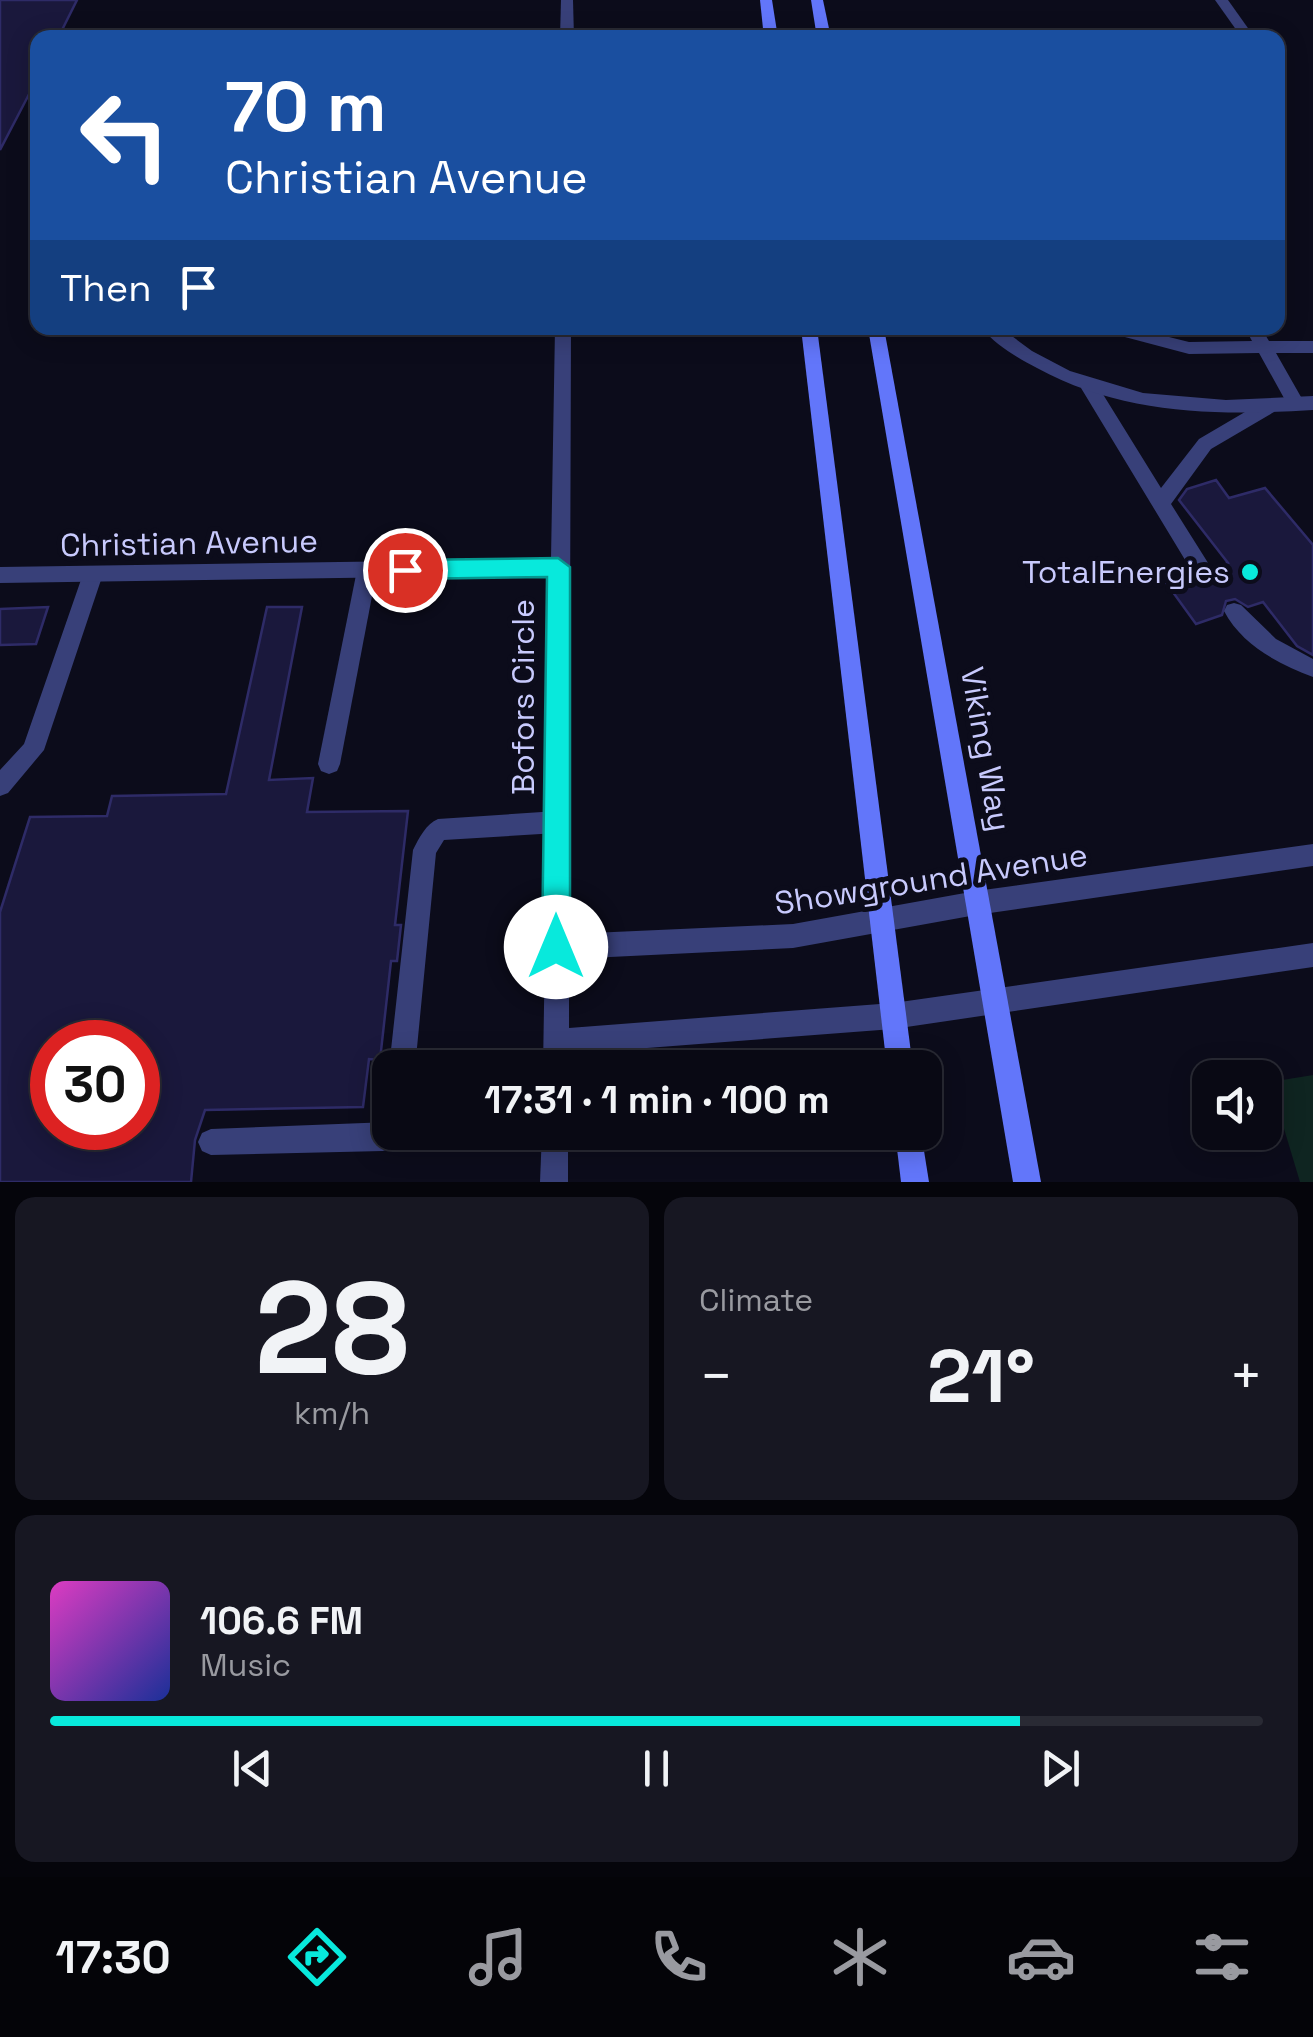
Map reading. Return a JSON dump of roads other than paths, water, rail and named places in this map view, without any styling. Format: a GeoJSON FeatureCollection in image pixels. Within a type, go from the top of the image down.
{"type":"FeatureCollection","features":[{"type":"Feature","properties":{"kind":"main road"},"geometry":{"type":"LineString","coordinates":[[766,0],[771,30]]}},
{"type":"Feature","properties":{"kind":"main road"},"geometry":{"type":"LineString","coordinates":[[818,0],[823,30]]}},
{"type":"Feature","properties":{"kind":"main road"},"geometry":{"type":"LineString","coordinates":[[809,335],[898,1050]]}},
{"type":"Feature","properties":{"kind":"main road","name":"Viking Way"},"geometry":{"type":"LineString","coordinates":[[877,335],[1027,1182]]}},
{"type":"Feature","properties":{"kind":"main road"},"geometry":{"type":"LineString","coordinates":[[911,1150],[915,1182]]}},
{"type":"Feature","properties":{"kind":"street"},"geometry":{"type":"LineString","coordinates":[[567,0],[568,30]]}},
{"type":"Feature","properties":{"kind":"street"},"geometry":{"type":"LineString","coordinates":[[1221,0],[1243,30]]}},
{"type":"Feature","properties":{"kind":"street","name":"Bofors Circle"},"geometry":{"type":"LineString","coordinates":[[556,1050],[563,335]]}},
{"type":"Feature","properties":{"kind":"street"},"geometry":{"type":"LineString","coordinates":[[1000,335],[1032,358],[1090,388],[1173,407],[1305,404]]}},
{"type":"Feature","properties":{"kind":"street"},"geometry":{"type":"LineString","coordinates":[[1139,335],[1189,348],[1313,347]]}},
{"type":"Feature","properties":{"kind":"street"},"geometry":{"type":"LineString","coordinates":[[1257,335],[1305,404]]}},
{"type":"Feature","properties":{"kind":"street"},"geometry":{"type":"LineString","coordinates":[[1090,388],[1204,572]]}},
{"type":"Feature","properties":{"kind":"street"},"geometry":{"type":"LineString","coordinates":[[1161,503],[1206,444],[1268,407]]}},
{"type":"Feature","properties":{"kind":"street","name":"Christian Avenue"},"geometry":{"type":"LineString","coordinates":[[0,575],[558,567]]}},
{"type":"Feature","properties":{"kind":"street"},"geometry":{"type":"LineString","coordinates":[[329,764],[366,570]]}},
{"type":"Feature","properties":{"kind":"street"},"geometry":{"type":"LineString","coordinates":[[0,786],[33,750],[93,574]]}},
{"type":"Feature","properties":{"kind":"street"},"geometry":{"type":"LineString","coordinates":[[1234,611],[1254,637],[1274,652],[1313,668]]}},
{"type":"Feature","properties":{"kind":"street"},"geometry":{"type":"LineString","coordinates":[[404,1050],[425,850],[431,837],[438,830],[557,822]]}},
{"type":"Feature","properties":{"kind":"street","name":"Showground Avenue"},"geometry":{"type":"LineString","coordinates":[[556,947],[793,936],[976,903],[1313,854]]}},
{"type":"Feature","properties":{"kind":"street"},"geometry":{"type":"LineString","coordinates":[[599,1050],[893,1016],[1313,955]]}},
{"type":"Feature","properties":{"kind":"street"},"geometry":{"type":"LineString","coordinates":[[210,1142],[372,1138]]}},
{"type":"Feature","properties":{"kind":"street"},"geometry":{"type":"LineString","coordinates":[[554,1182],[555,1150]]}},
{"type":"Feature","properties":{"kind":"place","name":"TotalEnergies"},"geometry":{"type":"Point","coordinates":[1250,572]}}]}
